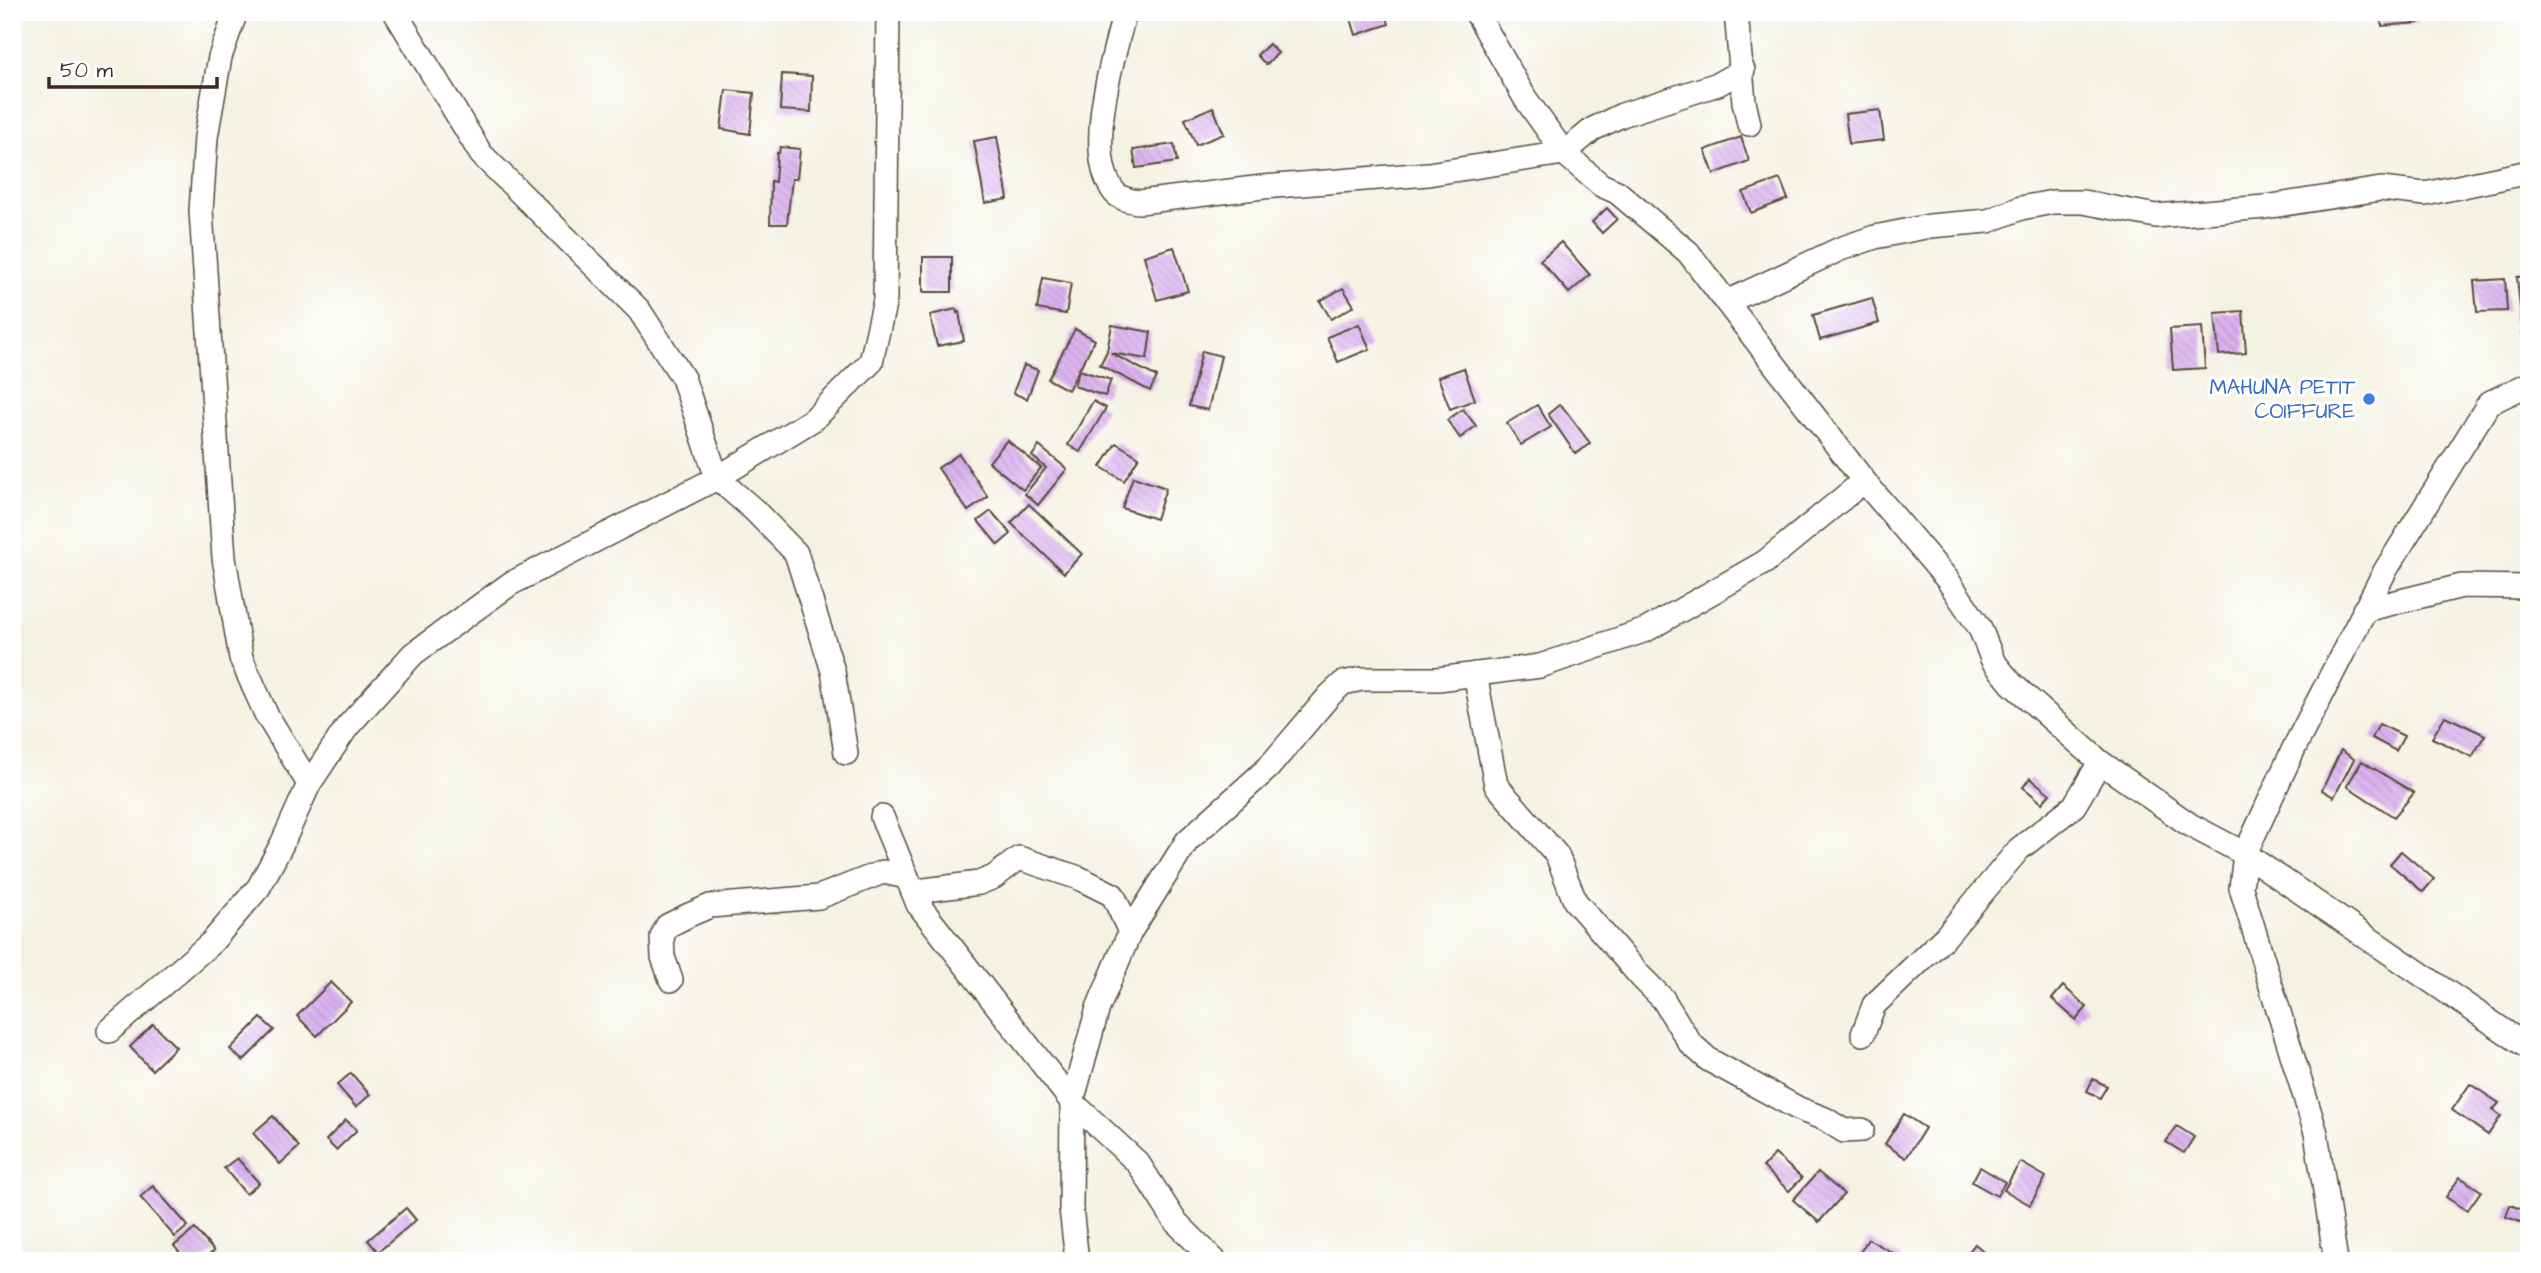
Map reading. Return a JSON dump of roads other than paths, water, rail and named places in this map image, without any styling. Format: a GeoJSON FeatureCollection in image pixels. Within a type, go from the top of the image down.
{"type":"FeatureCollection","features":[{"type":"Feature","properties":{"kind":"street"},"geometry":{"type":"LineString","coordinates":[[236,12],[220,57],[206,137],[201,211],[223,558],[242,658],[266,714],[309,784]]}},
{"type":"Feature","properties":{"kind":"street"},"geometry":{"type":"LineString","coordinates":[[395,12],[481,154],[639,310],[683,378],[717,478],[754,510],[796,553],[833,671],[846,753]]}},
{"type":"Feature","properties":{"kind":"street"},"geometry":{"type":"LineString","coordinates":[[109,1031],[212,942],[259,887],[309,784],[347,727],[413,654],[510,584],[717,478],[814,419],[871,362],[886,300],[888,12]]}},
{"type":"Feature","properties":{"kind":"street"},"geometry":{"type":"LineString","coordinates":[[1125,12],[1100,117],[1102,163],[1112,190],[1126,200],[1140,202],[1263,187],[1429,174],[1564,153],[1593,129],[1622,115],[1718,84],[1743,70]]}},
{"type":"Feature","properties":{"kind":"street"},"geometry":{"type":"LineString","coordinates":[[1476,12],[1525,98],[1564,153],[1601,185],[1617,192],[1688,252],[1864,481],[1947,579],[1980,628],[1993,661],[2012,684],[2100,762],[2190,825],[2245,854],[2529,1048]]}},
{"type":"Feature","properties":{"kind":"street"},"geometry":{"type":"LineString","coordinates":[[1736,12],[1744,102],[1749,124]]}},
{"type":"Feature","properties":{"kind":"street"},"geometry":{"type":"LineString","coordinates":[[1727,302],[1840,249],[1875,237],[1930,226],[1988,221],[2021,208],[2053,202],[2083,202],[2156,216],[2265,207],[2381,189],[2425,194],[2529,172]]}},
{"type":"Feature","properties":{"kind":"street"},"geometry":{"type":"LineString","coordinates":[[2336,1261],[2316,1133],[2241,888],[2245,854],[2295,746],[2385,570],[2489,403],[2529,384]]}},
{"type":"Feature","properties":{"kind":"street"},"geometry":{"type":"LineString","coordinates":[[1077,1261],[1071,1208],[1072,1102],[1098,1008],[1130,932],[1187,841],[1268,768],[1329,696],[1343,683],[1362,679],[1438,679],[1540,666],[1646,630],[1765,562],[1864,481]]}},
{"type":"Feature","properties":{"kind":"street"},"geometry":{"type":"LineString","coordinates":[[2364,610],[2462,586],[2529,587]]}},
{"type":"Feature","properties":{"kind":"street"},"geometry":{"type":"LineString","coordinates":[[1475,674],[1496,785],[1557,855],[1574,901],[1663,999],[1690,1043],[1709,1060],[1799,1109],[1825,1119],[1844,1131],[1862,1130]]}},
{"type":"Feature","properties":{"kind":"street"},"geometry":{"type":"LineString","coordinates":[[1863,1034],[1874,1004],[1946,936],[2019,849],[2074,806],[2100,762]]}},
{"type":"Feature","properties":{"kind":"street"},"geometry":{"type":"LineString","coordinates":[[882,817],[918,904],[1072,1102],[1138,1163],[1175,1221],[1215,1261]]}},
{"type":"Feature","properties":{"kind":"street"},"geometry":{"type":"LineString","coordinates":[[918,904],[925,890],[979,883],[994,877],[1019,858],[1079,878],[1113,895],[1130,932]]}},
{"type":"Feature","properties":{"kind":"street"},"geometry":{"type":"LineString","coordinates":[[671,980],[663,957],[662,937],[667,926],[710,906],[819,897],[883,872],[907,877]]}},
{"type":"Feature","properties":{"kind":"place","name":"MAHUNA PETIT COIFFURE"},"geometry":{"type":"Point","coordinates":[2369,399]}}]}
